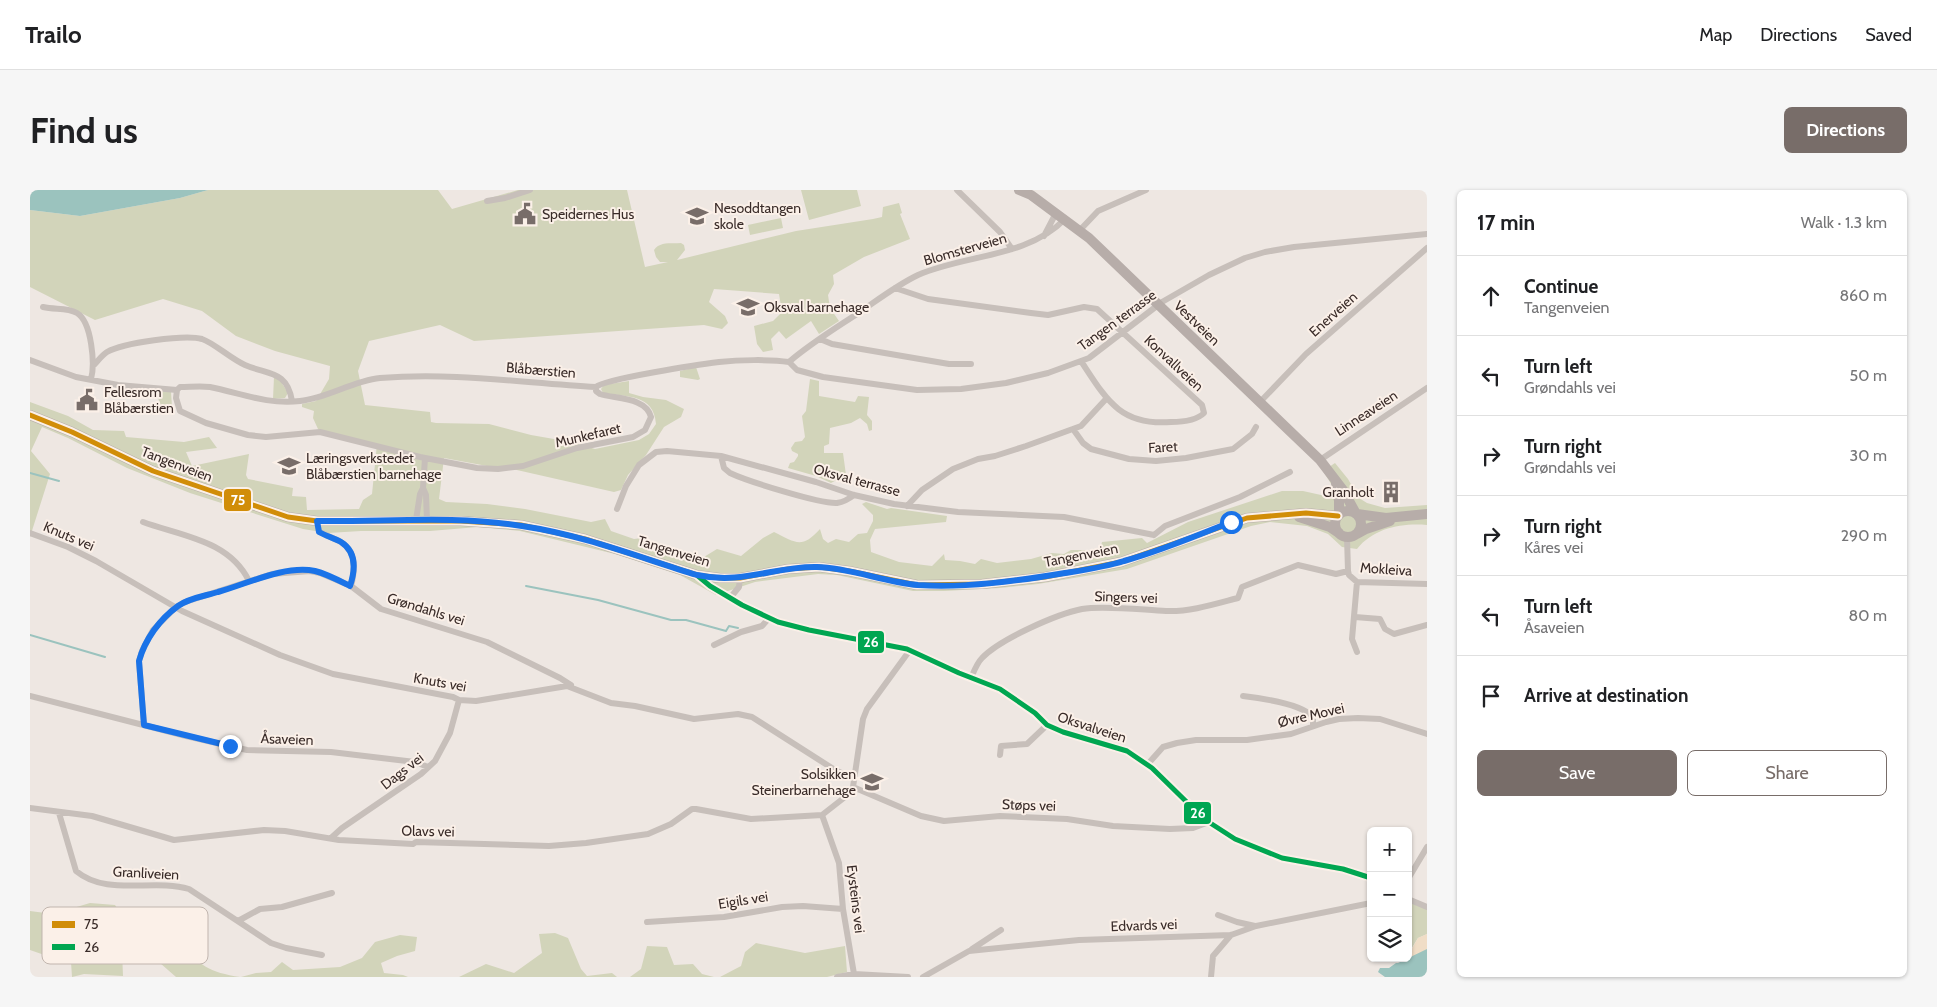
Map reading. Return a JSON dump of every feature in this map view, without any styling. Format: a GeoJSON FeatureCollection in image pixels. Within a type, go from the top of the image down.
{"type":"FeatureCollection","features":[{"type":"Feature","properties":{"kind":"main road","name":"Vestveien"},"geometry":{"type":"LineString","coordinates":[[1019,190],[1031,192],[1080,230],[1260,402],[1320,460],[1349,499],[1356,513]]}},
{"type":"Feature","properties":{"kind":"main road","name":"Tangenveien"},"geometry":{"type":"LineString","coordinates":[[30,414],[153,471],[276,514],[317,521],[428,520],[504,523],[542,529],[608,545],[697,575],[720,578],[740,578],[788,569],[819,567],[917,585],[982,584],[1036,578],[1121,562],[1239,520],[1264,515],[1306,513],[1338,516]]}},
{"type":"Feature","properties":{"kind":"main road","name":"Vestveien"},"geometry":{"type":"LineString","coordinates":[[1335,480],[1340,501],[1338,516]]}},
{"type":"Feature","properties":{"kind":"main road"},"geometry":{"type":"LineString","coordinates":[[1347,535],[1335,526],[1338,516],[1347,511],[1373,517],[1398,518]]}},
{"type":"Feature","properties":{"kind":"main road"},"geometry":{"type":"LineString","coordinates":[[1347,535],[1361,524],[1356,513]]}},
{"type":"Feature","properties":{"kind":"main road","name":"Tangenveien"},"geometry":{"type":"LineString","coordinates":[[1291,514],[1330,527],[1347,535]]}},
{"type":"Feature","properties":{"kind":"main road"},"geometry":{"type":"LineString","coordinates":[[1347,535],[1398,518],[1427,514]]}},
{"type":"Feature","properties":{"kind":"street"},"geometry":{"type":"LineString","coordinates":[[487,201],[530,190]]}},
{"type":"Feature","properties":{"kind":"street"},"geometry":{"type":"LineString","coordinates":[[957,190],[1000,232],[1012,249]]}},
{"type":"Feature","properties":{"kind":"street"},"geometry":{"type":"LineString","coordinates":[[1080,230],[1098,211],[1146,190]]}},
{"type":"Feature","properties":{"kind":"street"},"geometry":{"type":"LineString","coordinates":[[1044,236],[1061,216]]}},
{"type":"Feature","properties":{"kind":"street","name":"Blomsterveien"},"geometry":{"type":"LineString","coordinates":[[789,362],[894,288],[933,270],[1012,249],[1044,236],[1053,231],[1061,216]]}},
{"type":"Feature","properties":{"kind":"street","name":"Tangen terrasse"},"geometry":{"type":"LineString","coordinates":[[789,362],[797,370],[823,377],[917,390],[962,389],[1006,383],[1048,373],[1081,361],[1124,333],[1158,305],[1209,275],[1245,258],[1294,247],[1427,234]]}},
{"type":"Feature","properties":{"kind":"street","name":"Enerveien"},"geometry":{"type":"LineString","coordinates":[[1260,402],[1306,354],[1427,248]]}},
{"type":"Feature","properties":{"kind":"street","name":"Konvallveien"},"geometry":{"type":"LineString","coordinates":[[894,288],[928,299],[1031,314],[1048,315],[1090,307],[1101,311],[1202,405],[1204,413],[1189,420],[1152,422],[1126,415],[1106,399],[1081,361]]}},
{"type":"Feature","properties":{"kind":"street"},"geometry":{"type":"LineString","coordinates":[[43,307],[54,310],[71,310],[82,318],[89,333],[94,365],[91,379]]}},
{"type":"Feature","properties":{"kind":"street"},"geometry":{"type":"LineString","coordinates":[[94,365],[108,351],[125,346],[154,340],[193,338],[204,340],[242,364],[279,376],[287,385],[292,401]]}},
{"type":"Feature","properties":{"kind":"street"},"geometry":{"type":"LineString","coordinates":[[820,339],[832,344],[949,364],[971,364]]}},
{"type":"Feature","properties":{"kind":"street","name":"Blåbærstien"},"geometry":{"type":"LineString","coordinates":[[30,360],[68,375],[118,385],[177,390],[185,387],[208,387],[254,399],[292,401],[332,394],[378,379],[424,376],[483,377],[517,382],[596,387],[601,383],[720,362],[789,362]]}},
{"type":"Feature","properties":{"kind":"street","name":"Munkefaret"},"geometry":{"type":"LineString","coordinates":[[177,390],[176,398],[180,411],[206,422],[248,435],[266,437],[320,432],[425,458],[477,468],[512,468],[534,463],[577,448],[633,437],[645,430],[651,417],[646,408],[631,400],[600,394],[596,387]]}},
{"type":"Feature","properties":{"kind":"street","name":"Linneaveien"},"geometry":{"type":"LineString","coordinates":[[1320,460],[1427,388]]}},
{"type":"Feature","properties":{"kind":"street"},"geometry":{"type":"LineString","coordinates":[[907,506],[922,490],[953,469],[972,461],[995,456],[1081,426],[1106,399]]}},
{"type":"Feature","properties":{"kind":"street","name":"Faret"},"geometry":{"type":"LineString","coordinates":[[1073,429],[1083,443],[1094,450],[1129,459],[1156,461],[1186,458],[1232,449],[1252,434],[1256,427]]}},
{"type":"Feature","properties":{"kind":"street","name":"Oksval terrasse"},"geometry":{"type":"LineString","coordinates":[[617,510],[634,471],[645,459],[656,452],[674,451],[702,456],[721,456],[816,482],[854,495],[907,506],[958,512],[1064,517],[1154,535]]}},
{"type":"Feature","properties":{"kind":"street"},"geometry":{"type":"LineString","coordinates":[[721,456],[724,468],[730,473],[797,494],[836,503],[850,499],[854,495]]}},
{"type":"Feature","properties":{"kind":"street"},"geometry":{"type":"LineString","coordinates":[[416,520],[420,494],[423,488],[425,458]]}},
{"type":"Feature","properties":{"kind":"street"},"geometry":{"type":"LineString","coordinates":[[1158,550],[1154,535],[1165,526],[1240,497],[1290,472]]}},
{"type":"Feature","properties":{"kind":"street"},"geometry":{"type":"LineString","coordinates":[[423,488],[426,495],[428,520]]}},
{"type":"Feature","properties":{"kind":"street"},"geometry":{"type":"LineString","coordinates":[[317,521],[319,532],[343,543],[353,558],[355,571],[350,586]]}},
{"type":"Feature","properties":{"kind":"street"},"geometry":{"type":"LineString","coordinates":[[142,522],[213,545],[236,561],[249,581]]}},
{"type":"Feature","properties":{"kind":"street","name":"Knuts vei"},"geometry":{"type":"LineString","coordinates":[[30,533],[48,538],[89,558],[204,622],[280,655],[324,671],[459,700],[476,701],[557,686],[571,686],[611,703],[642,707],[687,718],[694,719],[738,714],[752,717],[835,770],[854,779]]}},
{"type":"Feature","properties":{"kind":"street","name":"Mokleiva"},"geometry":{"type":"LineString","coordinates":[[1347,535],[1348,571],[1349,575],[1357,582],[1427,584]]}},
{"type":"Feature","properties":{"kind":"street","name":"Mokleiva"},"geometry":{"type":"LineString","coordinates":[[1238,593],[1242,587],[1298,565],[1336,574],[1348,571]]}},
{"type":"Feature","properties":{"kind":"street","name":"Grøndahls vei"},"geometry":{"type":"LineString","coordinates":[[176,607],[184,602],[272,574],[310,571],[320,573],[350,586],[381,609],[487,642],[560,678],[571,686]]}},
{"type":"Feature","properties":{"kind":"street","name":"Oksvalveien"},"geometry":{"type":"LineString","coordinates":[[697,575],[702,581],[730,598],[769,618],[809,630],[889,644],[910,650],[971,678],[1000,688],[1029,708],[1046,725],[1127,751],[1147,765],[1208,822],[1235,838],[1282,858],[1348,870],[1367,877]]}},
{"type":"Feature","properties":{"kind":"street"},"geometry":{"type":"LineString","coordinates":[[730,598],[739,587],[740,578]]}},
{"type":"Feature","properties":{"kind":"street"},"geometry":{"type":"LineString","coordinates":[[1357,582],[1352,639],[1357,652]]}},
{"type":"Feature","properties":{"kind":"street","name":"Singers vei"},"geometry":{"type":"LineString","coordinates":[[971,678],[982,658],[1007,641],[1030,627],[1082,609],[1167,611],[1212,605],[1238,598],[1238,593]]}},
{"type":"Feature","properties":{"kind":"street"},"geometry":{"type":"LineString","coordinates":[[144,725],[139,661],[152,630],[176,607]]}},
{"type":"Feature","properties":{"kind":"street"},"geometry":{"type":"LineString","coordinates":[[1355,617],[1380,619],[1385,629],[1394,634],[1427,625]]}},
{"type":"Feature","properties":{"kind":"street"},"geometry":{"type":"LineString","coordinates":[[714,645],[741,632],[762,626],[769,618]]}},
{"type":"Feature","properties":{"kind":"street"},"geometry":{"type":"LineString","coordinates":[[822,815],[845,797],[853,787],[867,709],[910,650]]}},
{"type":"Feature","properties":{"kind":"street","name":"Åsaveien"},"geometry":{"type":"LineString","coordinates":[[30,696],[247,750],[331,752],[415,762],[428,767]]}},
{"type":"Feature","properties":{"kind":"street"},"geometry":{"type":"LineString","coordinates":[[1243,696],[1306,711],[1313,717],[1313,726]]}},
{"type":"Feature","properties":{"kind":"street","name":"Dags vei"},"geometry":{"type":"LineString","coordinates":[[331,838],[428,767],[438,757],[450,733],[459,700]]}},
{"type":"Feature","properties":{"kind":"street","name":"Øvre Movei"},"geometry":{"type":"LineString","coordinates":[[1147,765],[1163,747],[1177,743],[1196,740],[1260,738],[1291,734],[1339,719],[1372,718],[1427,734]]}},
{"type":"Feature","properties":{"kind":"street"},"geometry":{"type":"LineString","coordinates":[[1000,755],[1002,746],[1027,744],[1046,725]]}},
{"type":"Feature","properties":{"kind":"street","name":"Støps vei"},"geometry":{"type":"LineString","coordinates":[[853,787],[920,816],[944,821],[1000,816],[1067,819],[1113,826],[1170,829],[1193,828],[1208,822]]}},
{"type":"Feature","properties":{"kind":"street","name":"Olavs vei"},"geometry":{"type":"LineString","coordinates":[[30,808],[92,816],[174,840],[264,830],[285,831],[339,840],[413,844],[416,842],[549,846],[648,834],[671,824],[692,809],[751,819],[822,815]]}},
{"type":"Feature","properties":{"kind":"street","name":"Granliveien"},"geometry":{"type":"LineString","coordinates":[[59,813],[76,871],[81,876],[100,883],[127,886],[180,886],[193,891],[272,942],[286,948],[322,955]]}},
{"type":"Feature","properties":{"kind":"street","name":"Eysteins vei"},"geometry":{"type":"LineString","coordinates":[[822,815],[840,863],[843,910],[854,974]]}},
{"type":"Feature","properties":{"kind":"street"},"geometry":{"type":"LineString","coordinates":[[1412,872],[1427,848]]}},
{"type":"Feature","properties":{"kind":"street"},"geometry":{"type":"LineString","coordinates":[[238,921],[260,909],[282,907],[332,893]]}},
{"type":"Feature","properties":{"kind":"street"},"geometry":{"type":"LineString","coordinates":[[1412,901],[1427,907]]}},
{"type":"Feature","properties":{"kind":"street","name":"Edvards vei"},"geometry":{"type":"LineString","coordinates":[[923,977],[969,951],[1079,940],[1231,935],[1256,926],[1367,904]]}},
{"type":"Feature","properties":{"kind":"street","name":"Eigils vei"},"geometry":{"type":"LineString","coordinates":[[647,922],[724,917],[782,907],[802,906],[843,910]]}},
{"type":"Feature","properties":{"kind":"street"},"geometry":{"type":"LineString","coordinates":[[1218,915],[1256,926]]}},
{"type":"Feature","properties":{"kind":"street"},"geometry":{"type":"LineString","coordinates":[[969,951],[1001,930]]}},
{"type":"Feature","properties":{"kind":"street"},"geometry":{"type":"LineString","coordinates":[[1211,977],[1213,956],[1231,935]]}},
{"type":"Feature","properties":{"kind":"street"},"geometry":{"type":"LineString","coordinates":[[837,977],[854,974],[908,977]]}},
{"type":"Feature","properties":{"kind":"green space"},"geometry":{"type":"Polygon","coordinates":[[[208,190],[438,190],[452,209],[518,190],[627,190],[645,267],[668,262],[660,262],[656,257],[654,250],[659,245],[681,243],[684,245],[685,250],[677,260],[796,231],[882,217],[883,207],[899,203],[902,213],[900,214],[910,239],[864,257],[833,275],[834,284],[828,295],[830,308],[839,321],[819,334],[811,321],[786,339],[779,331],[771,339],[773,350],[763,352],[757,344],[754,326],[773,321],[782,312],[779,294],[714,289],[709,302],[725,316],[728,323],[722,329],[704,325],[474,341],[440,325],[369,341],[358,371],[365,405],[430,412],[431,422],[489,424],[595,449],[639,440],[649,434],[656,424],[654,414],[645,402],[630,397],[603,393],[601,389],[604,385],[629,381],[629,393],[666,400],[684,409],[681,417],[664,427],[646,455],[628,475],[621,490],[614,492],[499,466],[487,466],[444,458],[439,499],[446,502],[487,504],[525,509],[591,522],[605,519],[611,531],[634,539],[642,538],[682,552],[685,557],[699,560],[717,549],[741,556],[763,538],[774,532],[793,541],[803,542],[820,529],[823,539],[828,543],[836,539],[849,542],[858,534],[867,533],[873,521],[873,515],[862,504],[866,502],[887,509],[947,516],[946,522],[875,529],[870,540],[871,552],[899,562],[932,566],[944,554],[945,560],[975,564],[981,559],[997,563],[1031,559],[1052,553],[1064,554],[1071,550],[1100,550],[1102,542],[1142,538],[1147,543],[1188,522],[1282,491],[1303,491],[1335,496],[1333,487],[1323,471],[1335,463],[1348,479],[1359,498],[1367,503],[1385,508],[1427,505],[1427,525],[1407,525],[1389,528],[1371,536],[1357,549],[1342,547],[1328,534],[1307,526],[1270,522],[1251,526],[1127,569],[1038,584],[1000,588],[913,591],[837,575],[818,574],[755,582],[716,595],[680,575],[615,554],[520,531],[478,527],[430,531],[328,533],[303,529],[190,493],[127,468],[42,427],[31,451],[50,474],[30,537],[30,402],[68,416],[93,430],[124,431],[126,437],[184,442],[209,437],[217,448],[186,452],[192,466],[249,454],[246,475],[248,479],[293,488],[292,496],[306,497],[307,510],[359,509],[363,500],[372,494],[377,444],[318,429],[313,418],[314,411],[302,407],[302,404],[316,401],[329,379],[330,366],[275,351],[236,336],[202,311],[163,299],[95,320],[30,287],[30,210],[80,216],[180,198],[208,190]]]}},
{"type":"Feature","properties":{"kind":"green space"},"geometry":{"type":"Polygon","coordinates":[[[801,190],[857,190],[861,206],[809,220],[801,190]]]}},
{"type":"Feature","properties":{"kind":"green space"},"geometry":{"type":"Polygon","coordinates":[[[781,218],[783,228],[750,235],[748,225],[781,218]]]}},
{"type":"Feature","properties":{"kind":"green space"},"geometry":{"type":"Polygon","coordinates":[[[696,367],[700,379],[680,377],[680,371],[696,367]]]}},
{"type":"Feature","properties":{"kind":"green space"},"geometry":{"type":"Polygon","coordinates":[[[274,377],[280,380],[288,393],[285,398],[273,399],[274,377]]]}},
{"type":"Feature","properties":{"kind":"green space"},"geometry":{"type":"Polygon","coordinates":[[[810,379],[819,381],[819,396],[855,402],[858,396],[869,397],[867,415],[872,421],[872,430],[869,431],[867,424],[860,418],[851,423],[830,428],[829,444],[824,446],[824,453],[843,453],[846,475],[831,483],[816,476],[788,468],[790,463],[794,462],[798,456],[791,448],[795,442],[802,441],[805,437],[802,416],[806,411],[810,379]]]}},
{"type":"Feature","properties":{"kind":"green space"},"geometry":{"type":"Polygon","coordinates":[[[151,390],[171,392],[172,407],[161,406],[158,398],[150,396],[151,390]]]}},
{"type":"Feature","properties":{"kind":"green space"},"geometry":{"type":"Polygon","coordinates":[[[90,903],[115,905],[116,907],[77,907],[90,903]]]}},
{"type":"Feature","properties":{"kind":"green space"},"geometry":{"type":"Polygon","coordinates":[[[1412,903],[1427,909],[1427,934],[1418,938],[1412,948],[1412,903]]]}},
{"type":"Feature","properties":{"kind":"green space"},"geometry":{"type":"Polygon","coordinates":[[[30,911],[42,913],[42,954],[30,950],[30,911]]]}},
{"type":"Feature","properties":{"kind":"green space"},"geometry":{"type":"Polygon","coordinates":[[[555,933],[568,938],[581,969],[587,976],[612,973],[617,977],[459,977],[486,964],[514,973],[542,953],[539,934],[555,933]]]}},
{"type":"Feature","properties":{"kind":"green space"},"geometry":{"type":"Polygon","coordinates":[[[400,935],[417,937],[415,951],[381,963],[384,973],[408,977],[241,977],[271,972],[282,962],[293,970],[340,967],[362,958],[375,942],[400,935]]]}},
{"type":"Feature","properties":{"kind":"green space"},"geometry":{"type":"Polygon","coordinates":[[[756,943],[805,953],[845,946],[847,972],[827,977],[720,977],[741,966],[745,952],[756,943]]]}},
{"type":"Feature","properties":{"kind":"green space"},"geometry":{"type":"Polygon","coordinates":[[[647,946],[667,947],[674,965],[693,964],[702,974],[714,977],[630,977],[641,969],[647,946]]]}},
{"type":"Feature","properties":{"kind":"green space"},"geometry":{"type":"Polygon","coordinates":[[[71,964],[123,964],[123,976],[84,974],[72,977],[71,964]]]}},
{"type":"Feature","properties":{"kind":"green space"},"geometry":{"type":"Polygon","coordinates":[[[161,964],[203,964],[214,971],[240,977],[176,977],[161,964]]]}},
{"type":"Feature","properties":{"kind":"sand"},"geometry":{"type":"Polygon","coordinates":[[[1427,934],[1427,952],[1413,957],[1412,948],[1418,938],[1427,934]]]}},
{"type":"Feature","properties":{"kind":"water"},"geometry":{"type":"Polygon","coordinates":[[[30,190],[208,190],[180,198],[80,216],[30,210],[30,190]]]}},
{"type":"Feature","properties":{"kind":"water"},"geometry":{"type":"Polygon","coordinates":[[[1427,949],[1427,977],[1385,977],[1378,972],[1380,968],[1389,968],[1396,963],[1412,962],[1412,956],[1427,949]]]}},
{"type":"Feature","properties":{"kind":"waterway"},"geometry":{"type":"LineString","coordinates":[[30,473],[59,481]]}},
{"type":"Feature","properties":{"kind":"waterway"},"geometry":{"type":"LineString","coordinates":[[526,586],[598,600],[671,620],[686,620],[726,631],[729,626],[738,628]]}},
{"type":"Feature","properties":{"kind":"waterway"},"geometry":{"type":"LineString","coordinates":[[30,635],[105,657]]}},
{"type":"Feature","properties":{"kind":"transit line","name":"75"},"geometry":{"type":"LineString","coordinates":[[30,415],[72,432],[153,471],[288,517],[317,521],[461,521],[521,525],[585,539],[697,575],[720,578],[740,578],[788,569],[819,567],[917,585],[982,584],[1045,577],[1121,562],[1247,518],[1306,513],[1338,516]]}},
{"type":"Feature","properties":{"kind":"transit line","name":"26"},"geometry":{"type":"LineString","coordinates":[[698,576],[710,586],[742,605],[778,622],[907,649],[959,673],[1000,689],[1035,713],[1047,725],[1063,732],[1127,751],[1152,768],[1204,819],[1235,839],[1282,858],[1343,869],[1367,877]]}},
{"type":"Feature","properties":{"kind":"place","name":"Speidernes Hus"},"geometry":{"type":"Point","coordinates":[525,214]}},
{"type":"Feature","properties":{"kind":"place","name":"Nesoddtangen skole"},"geometry":{"type":"Point","coordinates":[697,216]}},
{"type":"Feature","properties":{"kind":"place","name":"Oksval barnehage"},"geometry":{"type":"Point","coordinates":[748,307]}},
{"type":"Feature","properties":{"kind":"place","name":"Fellesrom Blåbærstien"},"geometry":{"type":"Point","coordinates":[87,400]}},
{"type":"Feature","properties":{"kind":"place","name":"Læringsverkstedet Blåbærstien barnehage"},"geometry":{"type":"Point","coordinates":[289,466]}},
{"type":"Feature","properties":{"kind":"place","name":"Granholt"},"geometry":{"type":"Point","coordinates":[1391,492]}},
{"type":"Feature","properties":{"kind":"place","name":"Solsikken Steinerbarnehage"},"geometry":{"type":"Point","coordinates":[872,782]}},
{"type":"Feature","properties":{"kind":"route"},"geometry":{"type":"LineString","coordinates":[[230,746],[144,725],[139,661],[147,638],[152,630],[176,607],[184,602],[235,587],[256,578],[272,574],[315,571],[350,586],[355,571],[353,558],[343,543],[319,532],[317,521],[416,520],[504,523],[542,529],[608,545],[681,570],[713,578],[740,578],[788,569],[819,567],[849,571],[907,584],[926,585],[982,584],[1027,579],[1099,567],[1150,553],[1231,522]]}}]}
